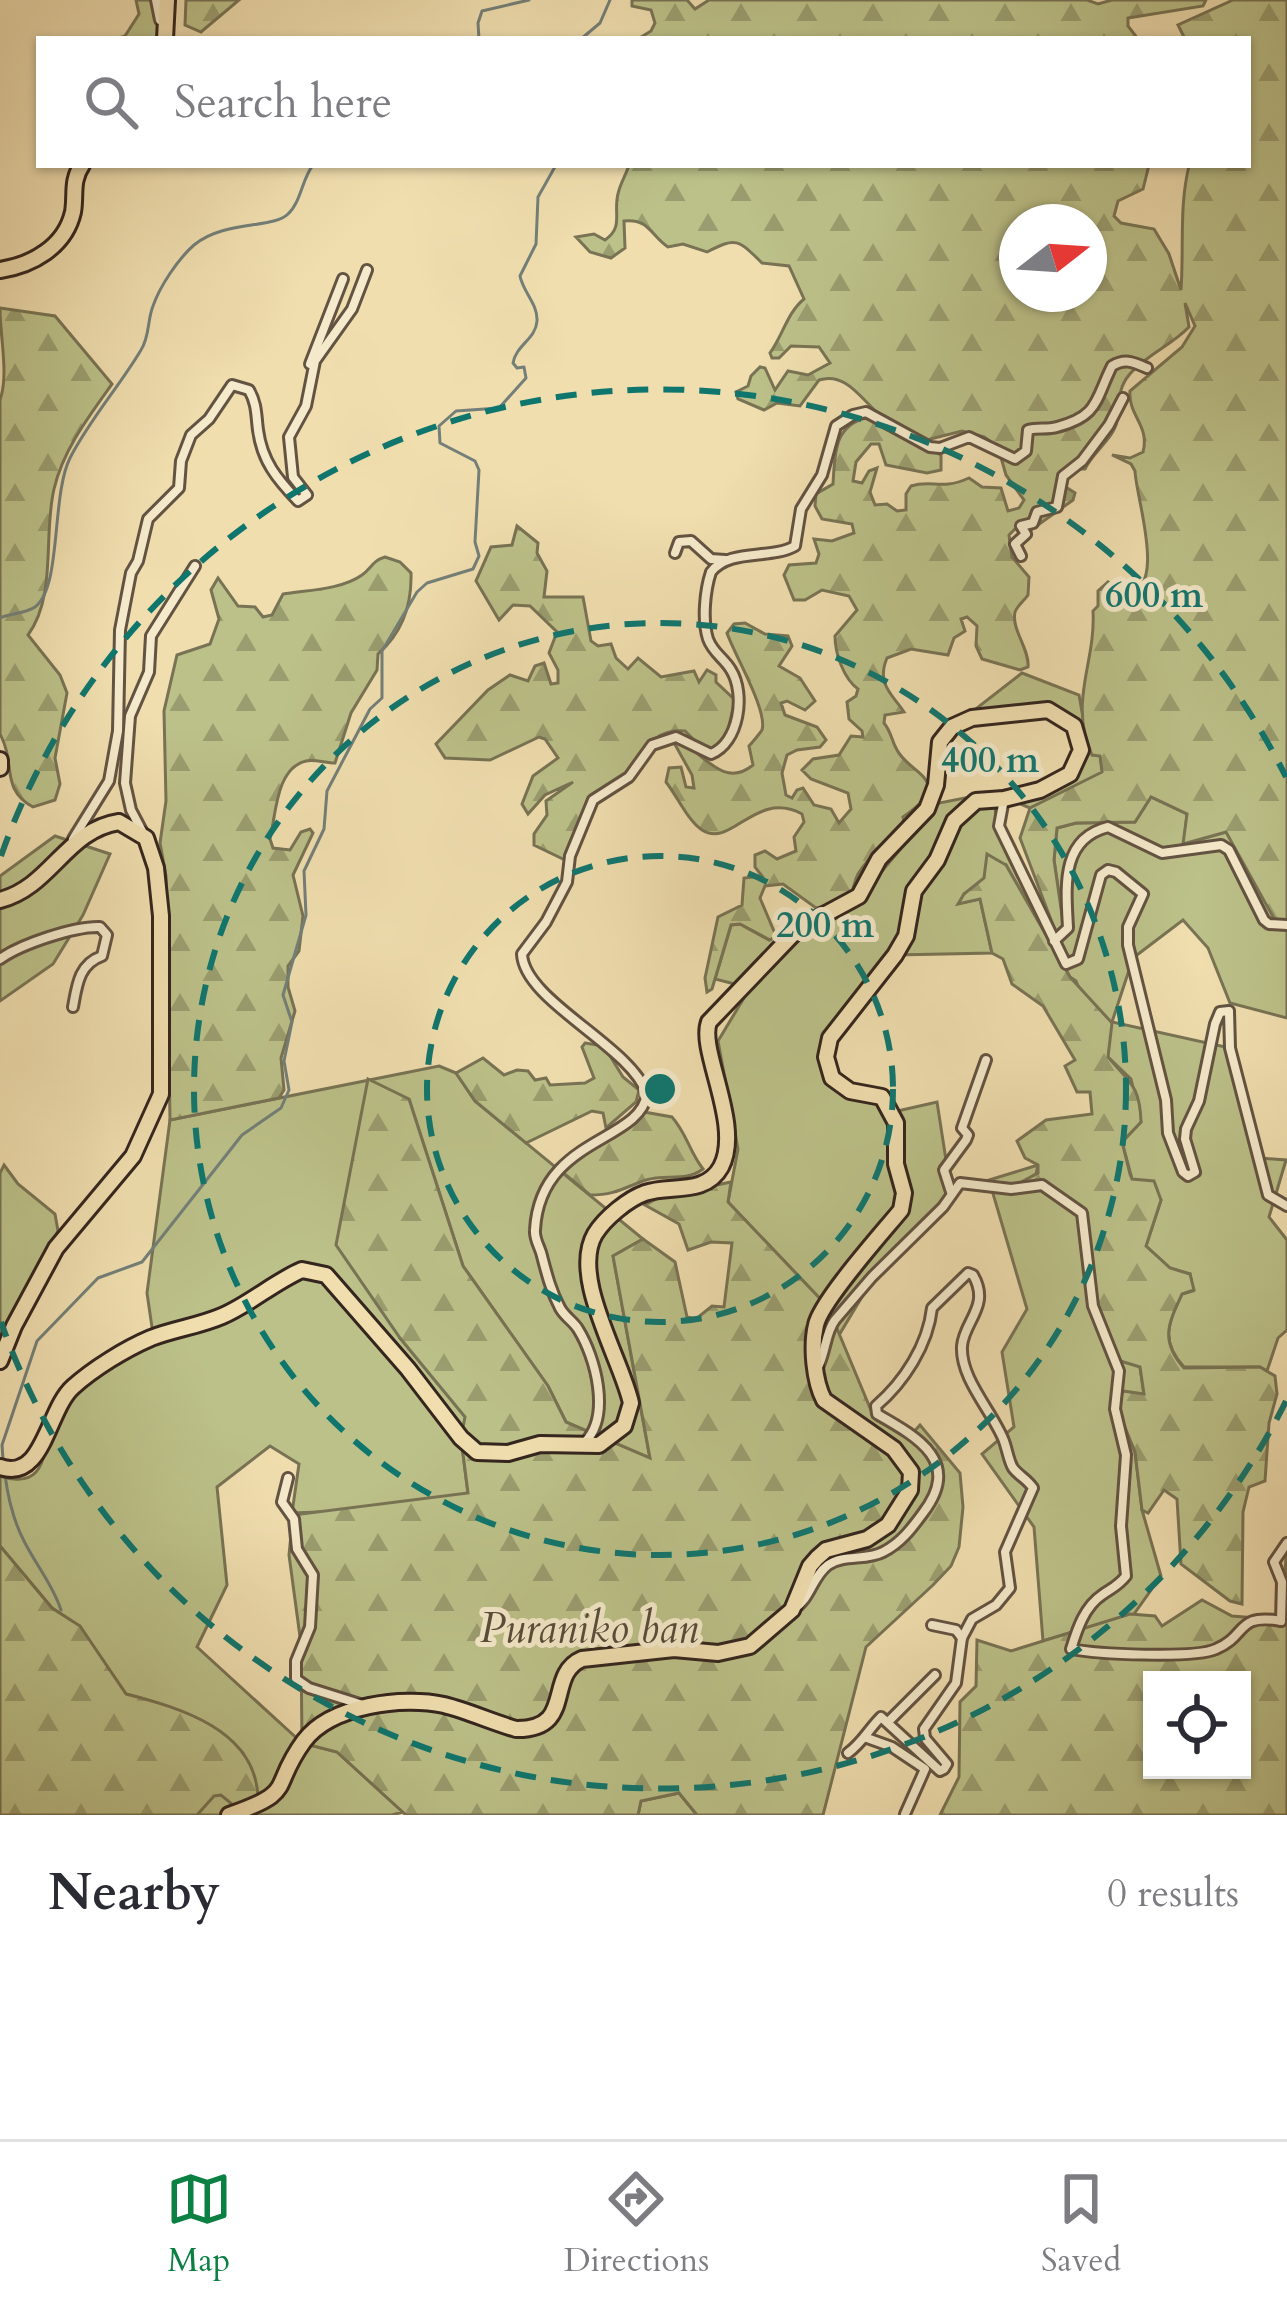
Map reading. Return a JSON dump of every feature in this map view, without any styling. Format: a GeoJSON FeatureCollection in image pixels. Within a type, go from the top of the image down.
{"type":"FeatureCollection","features":[{"type":"Feature","properties":{"kind":"highway"},"geometry":{"type":"LineString","coordinates":[[163,36],[167,0]]}},
{"type":"Feature","properties":{"kind":"highway"},"geometry":{"type":"LineString","coordinates":[[0,270],[39,259],[62,233],[70,220],[74,182],[81,168]]}},
{"type":"Feature","properties":{"kind":"highway"},"geometry":{"type":"LineString","coordinates":[[0,1467],[22,1468],[35,1458],[59,1402],[86,1377],[154,1336],[222,1316],[302,1270],[326,1275],[470,1448],[488,1454],[508,1453],[540,1444],[599,1444],[615,1436],[630,1414],[631,1402],[589,1274],[592,1239],[601,1225],[641,1194],[700,1185],[723,1162],[723,1106],[705,1034],[709,1022],[798,929],[859,896],[879,859],[927,809],[936,785],[940,742],[952,727],[972,718],[1048,710],[1069,720],[1080,741],[1076,767],[1058,783],[1004,799],[976,801],[954,821],[938,860],[919,880],[906,937],[830,1038],[826,1057],[832,1078],[850,1091],[882,1097],[896,1123],[896,1164],[904,1193],[901,1210],[817,1320],[816,1370],[824,1400],[907,1462],[912,1480],[888,1525],[878,1534],[826,1550],[810,1566],[793,1610],[764,1638],[739,1650],[650,1650],[572,1663],[554,1713],[531,1730],[440,1704],[351,1709],[322,1723],[302,1743],[279,1791],[260,1806],[229,1815]]}},
{"type":"Feature","properties":{"kind":"highway"},"geometry":{"type":"LineString","coordinates":[[0,900],[38,883],[69,845],[91,830],[119,822],[146,838],[154,856],[161,916],[161,1094],[133,1156],[56,1248],[0,1361]]}},
{"type":"Feature","properties":{"kind":"street"},"geometry":{"type":"LineString","coordinates":[[156,0],[162,36]]}},
{"type":"Feature","properties":{"kind":"street"},"geometry":{"type":"LineString","coordinates":[[310,371],[352,309],[367,270]]}},
{"type":"Feature","properties":{"kind":"street"},"geometry":{"type":"LineString","coordinates":[[146,838],[128,799],[119,640],[131,573],[148,519],[178,488],[191,435],[209,419],[232,385],[249,390],[256,404],[258,435],[269,468],[298,501],[304,499],[307,495],[290,465],[289,437],[313,385],[310,355],[344,279]]}},
{"type":"Feature","properties":{"kind":"street"},"geometry":{"type":"LineString","coordinates":[[675,554],[679,542],[691,541],[711,559],[727,560],[780,553],[795,546],[801,509],[823,476],[832,433],[854,415],[868,413],[930,447],[940,448],[969,436],[1013,459],[1026,452],[1028,430],[1060,427],[1090,414],[1112,366],[1131,361],[1147,368]]}},
{"type":"Feature","properties":{"kind":"street"},"geometry":{"type":"LineString","coordinates":[[1022,556],[1015,544],[1026,534],[1022,526],[1033,523],[1037,512],[1057,507],[1063,476],[1082,461],[1123,398]]}},
{"type":"Feature","properties":{"kind":"street"},"geometry":{"type":"LineString","coordinates":[[583,1444],[595,1432],[598,1394],[581,1335],[562,1313],[534,1231],[544,1187],[552,1174],[641,1110],[647,1094],[640,1078],[605,1042],[572,1019],[528,974],[522,954],[567,882],[570,856],[593,800],[629,777],[647,749],[665,738],[683,739],[704,754],[716,753],[727,744],[739,710],[734,676],[711,647],[706,625],[710,576],[717,564],[727,560]]}},
{"type":"Feature","properties":{"kind":"street"},"geometry":{"type":"LineString","coordinates":[[69,845],[109,781],[131,707],[149,672],[151,635],[195,566]]}},
{"type":"Feature","properties":{"kind":"street"},"geometry":{"type":"LineString","coordinates":[[1004,799],[999,826],[1066,964],[1078,959],[1096,886],[1108,870],[1142,892],[1128,927],[1127,945],[1166,1100],[1168,1133],[1183,1172],[1188,1176],[1195,1172],[1186,1129],[1199,1101],[1215,1024],[1220,1012],[1229,1011],[1230,1048],[1268,1195],[1287,1205]]}},
{"type":"Feature","properties":{"kind":"street"},"geometry":{"type":"LineString","coordinates":[[1054,940],[1068,928],[1066,886],[1076,843],[1108,827],[1162,853],[1221,845],[1229,850],[1264,920],[1287,925]]}},
{"type":"Feature","properties":{"kind":"street"},"geometry":{"type":"LineString","coordinates":[[0,958],[85,926],[100,927],[107,935],[102,956],[88,961],[73,1007]]}},
{"type":"Feature","properties":{"kind":"street"},"geometry":{"type":"LineString","coordinates":[[951,1192],[944,1170],[968,1135],[962,1128],[986,1060]]}},
{"type":"Feature","properties":{"kind":"street"},"geometry":{"type":"LineString","coordinates":[[816,1370],[835,1320],[872,1276],[944,1207],[959,1183],[1011,1189],[1042,1185],[1082,1213],[1093,1306],[1119,1371],[1114,1409],[1126,1455],[1121,1526],[1126,1576],[1115,1589],[1099,1596],[1080,1622],[1071,1649],[1189,1654],[1218,1649],[1257,1617],[1281,1621]]}},
{"type":"Feature","properties":{"kind":"street"},"geometry":{"type":"LineString","coordinates":[[793,1610],[830,1564],[881,1554],[904,1539],[933,1501],[939,1484],[935,1462],[924,1443],[877,1414],[876,1406],[914,1361],[932,1308],[968,1274],[973,1275],[979,1288],[972,1325],[962,1344],[967,1369],[1014,1469],[1033,1488],[1005,1552],[1010,1588],[996,1605],[972,1619],[962,1638],[956,1683],[924,1729],[925,1738],[947,1764],[944,1769],[940,1771],[881,1718],[848,1754]]}},
{"type":"Feature","properties":{"kind":"street"},"geometry":{"type":"LineString","coordinates":[[287,1478],[282,1502],[294,1519],[297,1549],[313,1575],[310,1627],[296,1661],[296,1679],[309,1688],[368,1707]]}},
{"type":"Feature","properties":{"kind":"street"},"geometry":{"type":"LineString","coordinates":[[1287,1543],[1274,1562],[1284,1600],[1281,1621],[1287,1631]]}},
{"type":"Feature","properties":{"kind":"street"},"geometry":{"type":"LineString","coordinates":[[932,1625],[956,1630],[962,1638]]}},
{"type":"Feature","properties":{"kind":"street"},"geometry":{"type":"LineString","coordinates":[[889,1721],[935,1675]]}},
{"type":"Feature","properties":{"kind":"street"},"geometry":{"type":"LineString","coordinates":[[867,1738],[892,1747],[925,1769],[905,1814]]}},
{"type":"Feature","properties":{"kind":"green space"},"geometry":{"type":"Polygon","coordinates":[[[136,0],[162,0],[158,36],[125,36],[139,14],[136,0]]]}},
{"type":"Feature","properties":{"kind":"green space"},"geometry":{"type":"Polygon","coordinates":[[[186,0],[239,0],[201,32],[185,25],[186,0]]]}},
{"type":"Feature","properties":{"kind":"green space"},"geometry":{"type":"Polygon","coordinates":[[[632,0],[687,0],[695,9],[709,0],[1087,0],[1098,4],[1206,0],[1203,6],[1128,18],[1136,36],[643,36],[655,23],[651,10],[632,6],[632,0]]]}},
{"type":"Feature","properties":{"kind":"green space"},"geometry":{"type":"Polygon","coordinates":[[[1233,0],[1287,0],[1287,923],[1277,924],[1226,832],[1183,844],[1187,814],[1151,797],[1135,822],[1057,828],[1054,860],[1064,929],[1056,933],[1020,838],[1030,808],[1102,772],[1082,717],[1093,611],[1098,606],[1098,591],[1108,582],[1126,596],[1138,590],[1148,561],[1135,471],[1112,455],[1130,458],[1143,452],[1144,435],[1130,391],[1182,347],[1195,326],[1185,303],[1189,327],[1129,375],[1108,439],[1085,469],[1058,474],[1058,482],[1075,493],[1073,500],[1031,530],[1015,529],[1009,535],[1012,557],[1029,577],[1028,595],[1014,619],[1028,667],[1020,670],[982,659],[976,646],[977,626],[967,617],[961,619],[965,631],[954,638],[948,655],[911,649],[887,658],[884,682],[904,712],[885,715],[884,723],[903,759],[925,779],[927,794],[863,867],[845,900],[816,908],[783,884],[765,886],[760,898],[776,936],[770,940],[740,924],[731,925],[712,989],[707,992],[705,978],[718,917],[742,905],[744,878],[762,876],[755,867],[755,855],[765,851],[777,859],[796,851],[794,837],[804,822],[802,814],[771,809],[713,834],[692,821],[666,782],[669,768],[681,767],[686,787],[694,788],[673,741],[677,739],[722,771],[742,772],[753,765],[749,746],[763,721],[727,633],[734,624],[788,636],[792,646],[779,666],[800,678],[815,701],[805,710],[781,703],[785,715],[817,727],[826,740],[820,747],[787,755],[782,773],[786,795],[792,798],[803,788],[814,805],[831,809],[839,823],[851,809],[848,793],[811,779],[802,770],[813,759],[839,755],[851,736],[863,737],[849,719],[847,702],[858,689],[841,666],[835,636],[857,610],[849,596],[822,590],[805,600],[794,600],[784,575],[789,565],[816,563],[819,554],[814,539],[832,541],[854,533],[852,524],[822,519],[815,506],[816,494],[833,484],[842,435],[866,418],[941,455],[941,470],[927,473],[886,465],[879,444],[871,444],[856,462],[853,481],[862,483],[877,468],[870,492],[875,505],[906,510],[911,486],[969,478],[982,487],[1001,488],[1008,511],[1019,508],[1024,500],[1006,475],[998,447],[984,437],[962,431],[923,441],[886,420],[838,380],[819,380],[800,406],[777,403],[764,410],[738,399],[736,392],[748,386],[760,367],[765,368],[775,390],[788,371],[808,375],[830,363],[819,347],[791,346],[779,358],[772,358],[770,353],[789,317],[804,299],[789,266],[762,263],[736,243],[707,252],[683,244],[668,247],[644,225],[632,221],[624,221],[625,248],[611,258],[590,252],[576,237],[594,234],[605,240],[611,235],[628,168],[1148,168],[1143,189],[1118,201],[1114,216],[1121,223],[1154,229],[1181,290],[1189,168],[1251,168],[1251,36],[1184,36],[1178,25],[1233,0]]]}},
{"type":"Feature","properties":{"kind":"green space"},"geometry":{"type":"Polygon","coordinates":[[[0,308],[55,316],[112,384],[70,447],[54,489],[43,602],[28,635],[60,675],[67,693],[55,758],[60,784],[55,800],[33,807],[12,784],[0,734],[0,400],[4,367],[0,308]]]}},
{"type":"Feature","properties":{"kind":"green space"},"geometry":{"type":"Polygon","coordinates":[[[517,526],[538,543],[537,553],[547,571],[544,597],[583,597],[591,641],[598,646],[611,644],[616,658],[628,669],[638,658],[661,677],[694,671],[699,682],[707,670],[735,700],[727,734],[717,750],[705,751],[685,731],[664,734],[649,744],[620,779],[589,797],[565,860],[534,845],[534,834],[547,815],[546,801],[573,782],[545,795],[528,814],[522,804],[533,776],[558,758],[545,739],[539,737],[490,760],[445,758],[436,744],[488,690],[510,675],[528,681],[535,666],[544,663],[551,684],[558,683],[558,670],[549,653],[557,632],[530,606],[513,605],[499,620],[476,581],[491,547],[512,545],[517,526]]]}},
{"type":"Feature","properties":{"kind":"green space"},"geometry":{"type":"Polygon","coordinates":[[[385,557],[400,562],[411,573],[404,618],[378,654],[377,670],[351,713],[335,763],[296,765],[283,782],[276,805],[270,839],[273,848],[290,850],[301,832],[310,829],[313,833],[293,875],[303,916],[299,951],[288,966],[295,1011],[281,1058],[284,1090],[279,1098],[170,1120],[166,876],[160,843],[166,801],[164,711],[177,655],[210,644],[219,619],[211,590],[218,578],[238,606],[255,607],[263,617],[272,615],[283,594],[344,584],[385,557]]]}},
{"type":"Feature","properties":{"kind":"green space"},"geometry":{"type":"Polygon","coordinates":[[[1022,673],[1079,695],[1088,745],[1100,755],[1103,773],[1030,808],[994,793],[997,830],[1032,896],[1042,897],[1055,933],[1064,928],[1054,860],[1057,828],[1135,822],[1151,797],[1187,814],[1184,844],[1226,832],[1287,924],[1287,1018],[1230,1003],[1208,948],[1183,920],[1133,958],[1112,1022],[1230,1048],[1260,1158],[1286,1160],[1269,1217],[1287,1240],[1287,1330],[1278,1338],[1267,1371],[1260,1367],[1184,1367],[1176,1358],[1169,1340],[1173,1314],[1182,1294],[1193,1291],[1190,1274],[1170,1268],[1146,1246],[1161,1200],[1132,1179],[1122,1142],[1141,1122],[1131,1079],[1108,1057],[1076,981],[1006,865],[964,894],[960,903],[980,899],[992,953],[895,955],[830,1038],[832,1078],[882,1097],[893,1112],[937,1102],[951,1192],[877,1272],[839,1335],[828,1307],[728,1202],[738,1149],[718,1041],[750,988],[715,979],[731,925],[740,924],[769,940],[776,936],[783,953],[873,882],[939,803],[1046,782],[1068,771],[1072,735],[1059,719],[1014,717],[955,725],[1022,673]]]}},
{"type":"Feature","properties":{"kind":"green space"},"geometry":{"type":"Polygon","coordinates":[[[55,836],[110,854],[83,915],[53,964],[0,1001],[0,876],[55,836]]]}},
{"type":"Feature","properties":{"kind":"green space"},"geometry":{"type":"Polygon","coordinates":[[[987,854],[1006,865],[1070,977],[1112,1023],[1108,1057],[1139,1100],[1141,1122],[1122,1142],[1130,1174],[1132,1179],[1154,1181],[1161,1200],[1146,1246],[1170,1268],[1190,1274],[1194,1290],[1182,1294],[1170,1323],[1169,1341],[1176,1358],[1184,1368],[1260,1367],[1275,1376],[1277,1394],[1269,1423],[1265,1481],[1249,1487],[1243,1512],[1242,1604],[1230,1601],[1181,1564],[1177,1499],[1164,1490],[1148,1513],[1142,1510],[1135,1452],[1117,1408],[1123,1391],[1144,1394],[1140,1367],[1117,1360],[1106,1330],[1091,1278],[1083,1211],[1047,1183],[1014,1186],[1038,1173],[1038,1165],[1025,1158],[1017,1141],[1046,1120],[1092,1114],[1090,1092],[1077,1092],[1065,1066],[1075,1060],[1043,1006],[1012,984],[1003,959],[992,953],[980,899],[958,904],[984,878],[987,854]]]}},
{"type":"Feature","properties":{"kind":"green space"},"geometry":{"type":"Polygon","coordinates":[[[585,1043],[604,1046],[623,1077],[639,1090],[636,1102],[606,1128],[603,1113],[592,1111],[526,1143],[475,1101],[456,1073],[483,1058],[504,1075],[528,1071],[535,1080],[546,1078],[550,1085],[585,1083],[594,1078],[582,1047],[585,1043]]]}},
{"type":"Feature","properties":{"kind":"green space"},"geometry":{"type":"Polygon","coordinates":[[[439,1066],[456,1073],[475,1101],[643,1239],[613,1256],[650,1459],[566,1422],[548,1386],[463,1266],[409,1099],[400,1338],[466,1417],[461,1438],[468,1494],[346,1511],[292,1513],[299,1464],[270,1446],[217,1487],[227,1585],[197,1647],[302,1743],[337,1752],[403,1812],[197,1815],[214,1795],[221,1795],[243,1753],[189,1715],[126,1694],[80,1627],[52,1608],[0,1546],[0,1476],[23,1479],[36,1472],[58,1419],[79,1390],[121,1357],[154,1341],[147,1293],[170,1120],[439,1066]]]}},
{"type":"Feature","properties":{"kind":"green space","name":"Puraniko ban"},"geometry":{"type":"Polygon","coordinates":[[[368,1079],[409,1099],[463,1266],[548,1386],[566,1422],[650,1458],[613,1256],[643,1239],[675,1262],[687,1317],[696,1319],[712,1306],[724,1307],[732,1243],[711,1242],[688,1250],[679,1224],[645,1205],[660,1197],[731,1182],[728,1202],[828,1307],[873,1415],[909,1437],[920,1425],[960,1473],[959,1547],[951,1566],[866,1647],[823,1815],[697,1815],[679,1793],[641,1801],[638,1815],[406,1815],[337,1752],[302,1743],[301,1644],[289,1555],[293,1515],[468,1493],[461,1438],[465,1417],[400,1338],[336,1245],[368,1079]]]}},
{"type":"Feature","properties":{"kind":"green space"},"geometry":{"type":"Polygon","coordinates":[[[644,1112],[672,1117],[703,1169],[590,1195],[561,1171],[644,1112]]]}},
{"type":"Feature","properties":{"kind":"green space"},"geometry":{"type":"Polygon","coordinates":[[[4,1165],[18,1184],[55,1214],[58,1231],[0,1349],[0,1173],[4,1165]]]}},
{"type":"Feature","properties":{"kind":"green space"},"geometry":{"type":"Polygon","coordinates":[[[1038,1165],[1036,1174],[1018,1185],[1047,1182],[1059,1197],[1079,1205],[1086,1215],[1091,1280],[1102,1319],[1140,1367],[1144,1395],[1117,1408],[1135,1452],[1142,1510],[1161,1576],[1134,1614],[1043,1641],[1034,1527],[982,1454],[1014,1427],[1002,1352],[1027,1309],[989,1180],[1038,1165]]]}},
{"type":"Feature","properties":{"kind":"green space"},"geometry":{"type":"Polygon","coordinates":[[[0,1546],[52,1608],[80,1626],[126,1694],[191,1715],[230,1739],[254,1775],[258,1798],[239,1810],[221,1795],[214,1796],[197,1815],[0,1815],[0,1546]]]}},
{"type":"Feature","properties":{"kind":"green space"},"geometry":{"type":"Polygon","coordinates":[[[1287,1546],[1287,1815],[940,1815],[959,1777],[960,1702],[976,1686],[977,1640],[1011,1651],[1130,1614],[1155,1616],[1162,1626],[1202,1600],[1232,1616],[1281,1620],[1287,1546]]]}},
{"type":"Feature","properties":{"kind":"green space"},"geometry":{"type":"Polygon","coordinates":[[[679,1793],[697,1815],[638,1815],[641,1801],[679,1793]]]}},
{"type":"Feature","properties":{"kind":"waterway"},"geometry":{"type":"LineString","coordinates":[[479,36],[482,11],[529,0]]}},
{"type":"Feature","properties":{"kind":"waterway"},"geometry":{"type":"LineString","coordinates":[[585,36],[600,23],[610,0]]}},
{"type":"Feature","properties":{"kind":"waterway"},"geometry":{"type":"LineString","coordinates":[[0,618],[35,607],[43,596],[70,458],[141,350],[153,306],[170,273],[206,237],[288,214],[311,168]]}},
{"type":"Feature","properties":{"kind":"waterway"},"geometry":{"type":"LineString","coordinates":[[3,1459],[2,1445],[37,1341],[98,1278],[142,1262],[242,1135],[281,1108],[289,1090],[284,1061],[292,1022],[283,995],[306,915],[304,871],[324,829],[327,791],[370,709],[382,698],[382,651],[417,592],[427,583],[473,569],[479,556],[475,542],[479,470],[475,461],[440,443],[439,426],[456,411],[499,408],[526,378],[524,367],[513,363],[533,333],[537,315],[520,276],[536,244],[538,197],[554,168]]}},
{"type":"Feature","properties":{"kind":"waterway"},"geometry":{"type":"LineString","coordinates":[[5,1475],[17,1525],[61,1610]]}}]}
